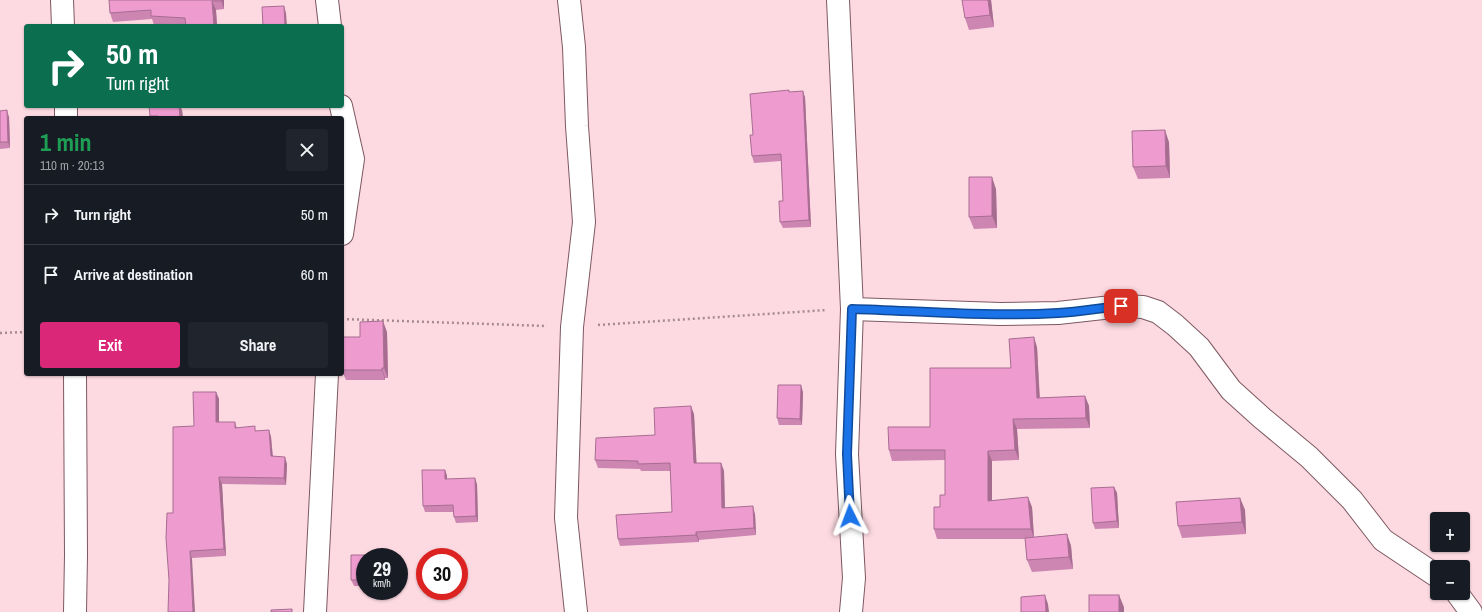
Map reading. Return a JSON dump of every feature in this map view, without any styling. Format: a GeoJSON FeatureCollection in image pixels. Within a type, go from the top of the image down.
{"type":"FeatureCollection","features":[{"type":"Feature","properties":{"kind":"street"},"geometry":{"type":"LineString","coordinates":[[62,0],[63,24]]}},
{"type":"Feature","properties":{"kind":"street"},"geometry":{"type":"LineString","coordinates":[[327,0],[330,24]]}},
{"type":"Feature","properties":{"kind":"street"},"geometry":{"type":"LineString","coordinates":[[569,0],[574,47],[577,126],[584,222],[572,327],[566,518],[576,612]]}},
{"type":"Feature","properties":{"kind":"street"},"geometry":{"type":"LineString","coordinates":[[838,0],[852,309],[847,454],[854,578],[850,612]]}},
{"type":"Feature","properties":{"kind":"street"},"geometry":{"type":"LineString","coordinates":[[344,122],[353,159],[344,220]]}},
{"type":"Feature","properties":{"kind":"street"},"geometry":{"type":"LineString","coordinates":[[852,309],[1058,313],[1121,306],[1144,307],[1158,312],[1175,325],[1199,348],[1231,390],[1309,457],[1352,500],[1383,540],[1430,571]]}},
{"type":"Feature","properties":{"kind":"street"},"geometry":{"type":"LineString","coordinates":[[75,376],[75,612]]}},
{"type":"Feature","properties":{"kind":"street"},"geometry":{"type":"LineString","coordinates":[[314,612],[327,376]]}},
{"type":"Feature","properties":{"kind":"street"},"geometry":{"type":"LineString","coordinates":[[1463,600],[1471,612]]}},
{"type":"Feature","properties":{"kind":"path"},"geometry":{"type":"LineString","coordinates":[[0,333],[24,332]]}},
{"type":"Feature","properties":{"kind":"building"},"geometry":{"type":"Polygon","coordinates":[[[109,0],[221,0],[212,1],[214,24],[186,24],[185,18],[151,16],[151,10],[110,13],[109,0]]]}},
{"type":"Feature","properties":{"kind":"building"},"geometry":{"type":"Polygon","coordinates":[[[962,0],[988,0],[990,15],[965,18],[962,0]]]}},
{"type":"Feature","properties":{"kind":"building"},"geometry":{"type":"Polygon","coordinates":[[[284,6],[285,24],[263,24],[262,7],[284,6]]]}},
{"type":"Feature","properties":{"kind":"building"},"geometry":{"type":"Polygon","coordinates":[[[789,90],[789,92],[803,91],[809,220],[780,222],[779,201],[783,201],[781,154],[752,156],[750,135],[753,135],[750,94],[789,90]]]}},
{"type":"Feature","properties":{"kind":"building"},"geometry":{"type":"Polygon","coordinates":[[[149,108],[179,108],[180,116],[150,116],[149,108]]]}},
{"type":"Feature","properties":{"kind":"building"},"geometry":{"type":"Polygon","coordinates":[[[7,110],[8,142],[0,142],[0,111],[7,110]]]}},
{"type":"Feature","properties":{"kind":"building"},"geometry":{"type":"Polygon","coordinates":[[[1165,130],[1166,166],[1133,167],[1132,131],[1165,130]]]}},
{"type":"Feature","properties":{"kind":"building"},"geometry":{"type":"Polygon","coordinates":[[[969,177],[992,177],[992,216],[969,217],[969,177]]]}},
{"type":"Feature","properties":{"kind":"building"},"geometry":{"type":"Polygon","coordinates":[[[383,321],[384,368],[382,368],[382,370],[344,370],[344,337],[360,337],[360,322],[383,321]]]}},
{"type":"Feature","properties":{"kind":"building"},"geometry":{"type":"Polygon","coordinates":[[[1034,337],[1037,398],[1085,396],[1086,418],[1013,419],[1015,450],[988,451],[988,501],[1028,497],[1031,529],[934,529],[934,507],[940,507],[940,495],[945,495],[945,450],[889,450],[888,427],[930,427],[930,368],[1011,368],[1009,339],[1034,337]]]}},
{"type":"Feature","properties":{"kind":"building"},"geometry":{"type":"Polygon","coordinates":[[[778,385],[801,385],[800,419],[777,418],[778,385]]]}},
{"type":"Feature","properties":{"kind":"building"},"geometry":{"type":"Polygon","coordinates":[[[193,392],[216,392],[216,422],[235,422],[235,428],[255,426],[255,431],[269,430],[271,456],[285,457],[284,478],[219,477],[224,549],[190,551],[193,612],[168,612],[169,580],[166,538],[167,513],[173,513],[173,427],[194,426],[193,392]]]}},
{"type":"Feature","properties":{"kind":"building"},"geometry":{"type":"Polygon","coordinates":[[[691,406],[694,463],[721,463],[722,508],[753,506],[754,528],[696,532],[696,535],[618,539],[616,515],[672,512],[670,463],[638,464],[638,461],[595,460],[596,438],[655,435],[654,408],[691,406]]]}},
{"type":"Feature","properties":{"kind":"building"},"geometry":{"type":"Polygon","coordinates":[[[422,470],[445,470],[445,479],[475,478],[476,516],[454,517],[453,505],[423,506],[422,470]]]}},
{"type":"Feature","properties":{"kind":"building"},"geometry":{"type":"Polygon","coordinates":[[[1114,487],[1117,521],[1093,523],[1091,488],[1114,487]]]}},
{"type":"Feature","properties":{"kind":"building"},"geometry":{"type":"Polygon","coordinates":[[[1240,498],[1242,522],[1178,526],[1176,502],[1240,498]]]}},
{"type":"Feature","properties":{"kind":"building"},"geometry":{"type":"Polygon","coordinates":[[[1067,534],[1069,557],[1027,560],[1025,538],[1067,534]]]}},
{"type":"Feature","properties":{"kind":"building"},"geometry":{"type":"Polygon","coordinates":[[[351,555],[356,555],[356,580],[351,580],[351,555]]]}},
{"type":"Feature","properties":{"kind":"building"},"geometry":{"type":"Polygon","coordinates":[[[1045,595],[1046,612],[1021,612],[1021,597],[1045,595]]]}},
{"type":"Feature","properties":{"kind":"building"},"geometry":{"type":"Polygon","coordinates":[[[1089,595],[1119,595],[1119,612],[1089,612],[1089,595]]]}},
{"type":"Feature","properties":{"kind":"building"},"geometry":{"type":"Polygon","coordinates":[[[292,609],[292,612],[271,612],[271,610],[292,609]]]}},
{"type":"Feature","properties":{"kind":"route"},"geometry":{"type":"LineString","coordinates":[[850,516],[847,454],[852,309],[1000,314],[1058,313],[1121,306]]}}]}
